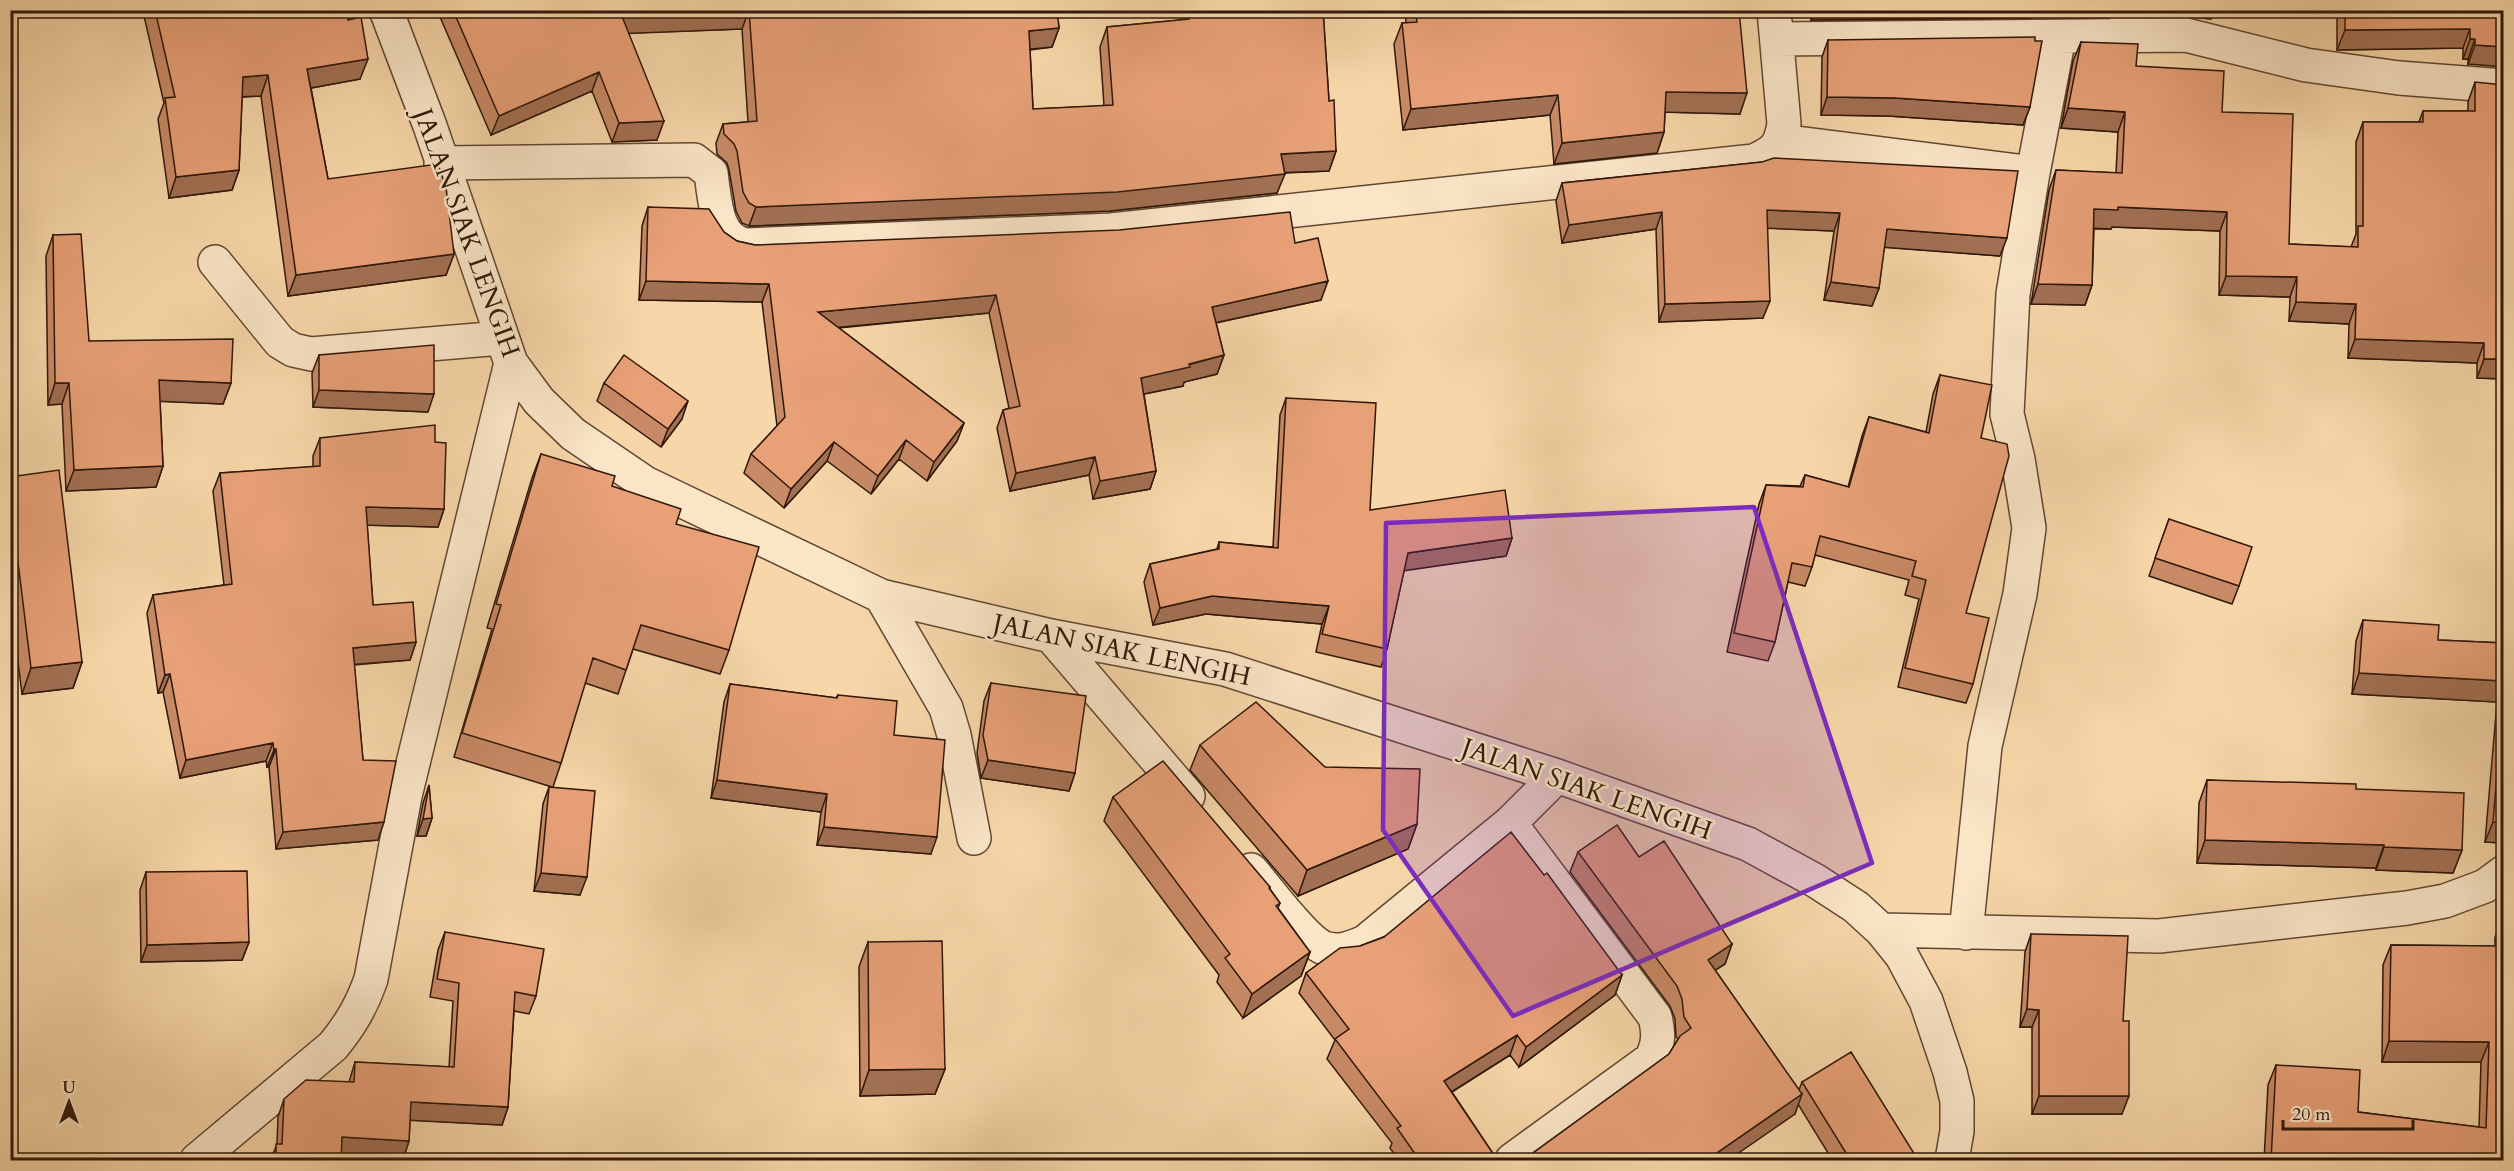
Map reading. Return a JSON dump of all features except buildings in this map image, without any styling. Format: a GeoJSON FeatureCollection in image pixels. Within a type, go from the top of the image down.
{"type":"FeatureCollection","features":[{"type":"Feature","properties":{"kind":"street","name":"JALAN SIAK LENGIH"},"geometry":{"type":"LineString","coordinates":[[386,10],[506,351],[539,401],[573,434],[645,483],[881,596],[1051,636],[1225,669],[1557,776],[1748,844],[1846,900],[1881,930],[1902,956],[1926,1001],[1950,1072],[1957,1101],[1957,1131],[1952,1161]]}},
{"type":"Feature","properties":{"kind":"street"},"geometry":{"type":"LineString","coordinates":[[2124,10],[2186,35],[2306,65],[2399,78],[2504,86]]}},
{"type":"Feature","properties":{"kind":"street"},"geometry":{"type":"LineString","coordinates":[[441,163],[694,160],[711,174],[717,213],[728,238],[736,244],[1123,229],[1754,161],[1771,153],[1781,141],[1784,123],[1775,25],[2059,37],[2186,35]]}},
{"type":"Feature","properties":{"kind":"street"},"geometry":{"type":"LineString","coordinates":[[1966,933],[1985,746],[2020,594],[2029,528],[2018,459],[2007,414],[2013,294],[2059,37]]}},
{"type":"Feature","properties":{"kind":"street"},"geometry":{"type":"LineString","coordinates":[[1781,141],[2033,174]]}},
{"type":"Feature","properties":{"kind":"street"},"geometry":{"type":"LineString","coordinates":[[197,1161],[333,1046],[363,1004],[371,979],[405,796],[506,351],[311,354],[292,350],[280,342],[214,262]]}},
{"type":"Feature","properties":{"kind":"street"},"geometry":{"type":"LineString","coordinates":[[881,596],[945,708],[954,735],[974,838]]}},
{"type":"Feature","properties":{"kind":"street"},"geometry":{"type":"LineString","coordinates":[[1051,636],[1205,816]]}},
{"type":"Feature","properties":{"kind":"street"},"geometry":{"type":"LineString","coordinates":[[1228,844],[1305,934],[1324,948],[1345,951],[1365,942],[1510,822],[1557,776]]}},
{"type":"Feature","properties":{"kind":"street"},"geometry":{"type":"LineString","coordinates":[[1510,822],[1655,1017],[1658,1030],[1658,1046],[1651,1059],[1512,1161]]}},
{"type":"Feature","properties":{"kind":"street"},"geometry":{"type":"LineString","coordinates":[[1881,930],[2159,936],[2445,902],[2485,886],[2504,872]]}},
{"type":"Feature","properties":{"kind":"highlighted area"},"geometry":{"type":"Polygon","coordinates":[[[1754,507],[1872,863],[1513,1016],[1383,830],[1386,523],[1754,507]]]}}]}
